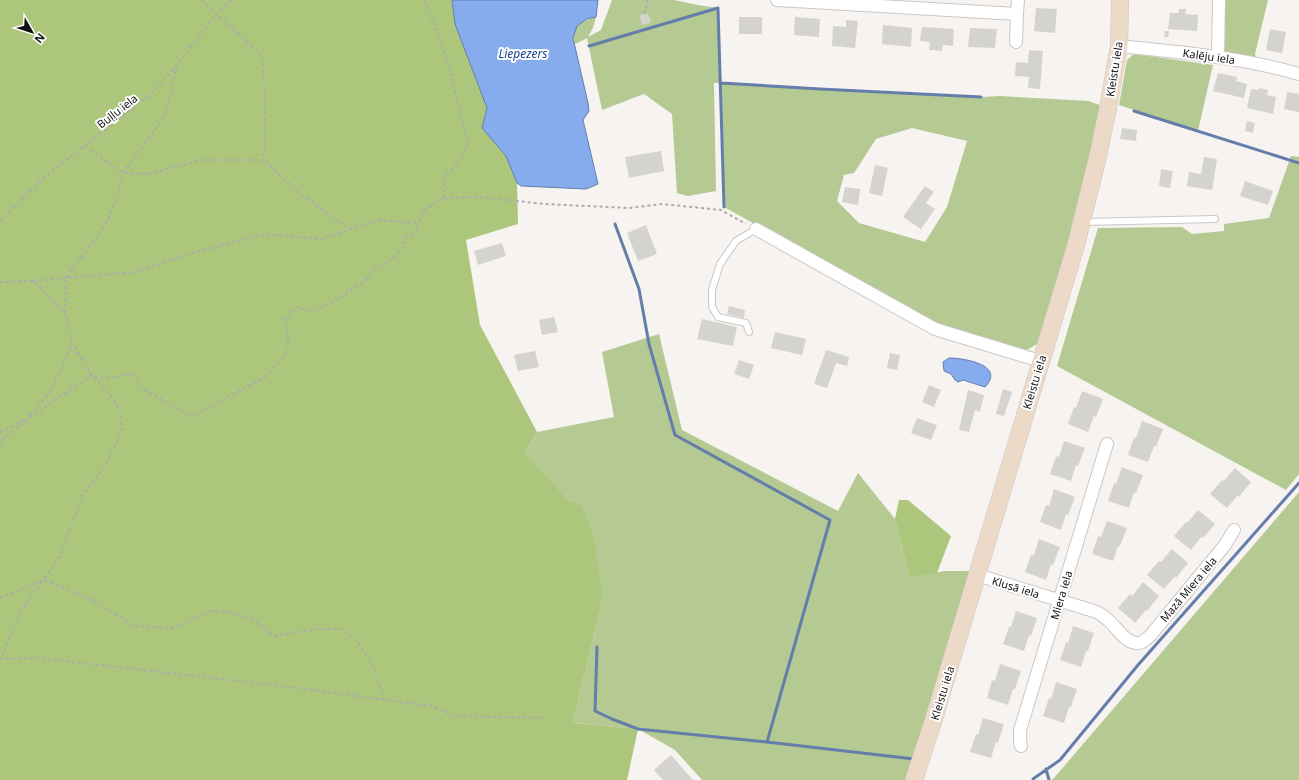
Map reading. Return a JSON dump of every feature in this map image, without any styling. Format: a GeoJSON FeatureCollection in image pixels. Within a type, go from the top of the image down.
{"type":"FeatureCollection","features":[{"type":"Feature","properties":{"kind":"street"},"geometry":{"type":"LineString","coordinates":[[777,0],[1017,14]]}},
{"type":"Feature","properties":{"kind":"street"},"geometry":{"type":"LineString","coordinates":[[1016,42],[1018,0]]}},
{"type":"Feature","properties":{"kind":"street","name":"Kleistu iela"},"geometry":{"type":"LineString","coordinates":[[914,780],[1076,245],[1098,156],[1119,46],[1120,0]]}},
{"type":"Feature","properties":{"kind":"street"},"geometry":{"type":"LineString","coordinates":[[1218,56],[1219,0]]}},
{"type":"Feature","properties":{"kind":"street","name":"Kalēju iela"},"geometry":{"type":"LineString","coordinates":[[1119,46],[1218,56],[1283,69],[1299,74]]}},
{"type":"Feature","properties":{"kind":"street"},"geometry":{"type":"LineString","coordinates":[[756,229],[936,329],[1040,361]]}},
{"type":"Feature","properties":{"kind":"street","name":"Miera iela"},"geometry":{"type":"LineString","coordinates":[[1021,746],[1020,730],[1107,444]]}},
{"type":"Feature","properties":{"kind":"street","name":"Mazā Miera iela"},"geometry":{"type":"LineString","coordinates":[[1138,643],[1150,636],[1225,546],[1234,530]]}},
{"type":"Feature","properties":{"kind":"street","name":"Klusā iela"},"geometry":{"type":"LineString","coordinates":[[977,575],[1097,612],[1107,619],[1126,638],[1130,641],[1138,643]]}},
{"type":"Feature","properties":{"kind":"lane"},"geometry":{"type":"LineString","coordinates":[[1082,222],[1215,219]]}},
{"type":"Feature","properties":{"kind":"lane"},"geometry":{"type":"LineString","coordinates":[[749,332],[746,322],[718,317],[712,307],[712,290],[720,264],[736,241],[756,229]]}},
{"type":"Feature","properties":{"kind":"path"},"geometry":{"type":"LineString","coordinates":[[202,0],[262,56],[265,100],[264,160]]}},
{"type":"Feature","properties":{"kind":"path","name":"Buļļu iela"},"geometry":{"type":"LineString","coordinates":[[0,221],[47,175],[151,94],[176,66],[216,13],[231,0]]}},
{"type":"Feature","properties":{"kind":"path"},"geometry":{"type":"LineString","coordinates":[[425,0],[448,62],[468,144],[458,163],[444,177],[444,198]]}},
{"type":"Feature","properties":{"kind":"path"},"geometry":{"type":"LineString","coordinates":[[645,14],[647,0]]}},
{"type":"Feature","properties":{"kind":"path"},"geometry":{"type":"LineString","coordinates":[[176,66],[169,102],[160,123],[123,173],[116,201],[105,225],[66,278],[65,313],[72,343],[92,375],[114,399],[120,410],[122,432],[105,466],[82,496],[61,555],[19,614],[1,659],[38,658],[274,685],[432,706],[455,716],[543,718]]}},
{"type":"Feature","properties":{"kind":"path"},"geometry":{"type":"LineString","coordinates":[[85,146],[123,173],[148,174],[201,160],[264,160],[299,193],[351,230]]}},
{"type":"Feature","properties":{"kind":"path"},"geometry":{"type":"LineString","coordinates":[[92,375],[104,379],[134,373],[143,390],[192,417],[264,378],[282,359],[288,348],[285,318],[297,307],[312,311],[325,306],[366,280],[374,270],[388,262],[401,251],[406,237],[416,233],[418,223],[424,210],[444,198],[481,197],[544,204],[629,208],[662,204],[721,210],[756,229]]}},
{"type":"Feature","properties":{"kind":"path"},"geometry":{"type":"LineString","coordinates":[[0,282],[33,281],[135,272],[189,254],[265,234],[322,239],[378,220],[418,223]]}},
{"type":"Feature","properties":{"kind":"path"},"geometry":{"type":"LineString","coordinates":[[33,281],[65,313]]}},
{"type":"Feature","properties":{"kind":"path"},"geometry":{"type":"LineString","coordinates":[[0,432],[28,419],[49,393],[62,368],[72,343]]}},
{"type":"Feature","properties":{"kind":"path"},"geometry":{"type":"LineString","coordinates":[[0,446],[2,440],[28,419],[92,375]]}},
{"type":"Feature","properties":{"kind":"path"},"geometry":{"type":"LineString","coordinates":[[0,598],[44,580],[79,594],[101,605],[134,626],[173,628],[210,611],[229,612],[255,620],[274,636],[315,629],[342,629],[359,643],[373,666],[384,700]]}},
{"type":"Feature","properties":{"kind":"green space"},"geometry":{"type":"Polygon","coordinates":[[[0,0],[452,0],[455,24],[487,108],[482,128],[506,156],[517,183],[518,224],[466,240],[480,325],[537,432],[525,452],[568,501],[581,505],[593,533],[603,597],[573,723],[638,729],[627,780],[0,780],[0,0]]]}},
{"type":"Feature","properties":{"kind":"green space"},"geometry":{"type":"Polygon","coordinates":[[[612,0],[674,0],[718,8],[721,83],[981,97],[1000,96],[1089,101],[1102,106],[1072,230],[1037,344],[1025,351],[936,324],[724,207],[720,83],[714,83],[716,191],[688,196],[677,193],[672,114],[644,94],[602,110],[587,38],[575,44],[574,38],[574,33],[578,26],[596,17],[593,28],[588,37],[601,30],[612,0]],[[912,128],[876,139],[854,173],[844,175],[837,201],[859,223],[925,242],[947,207],[967,141],[912,128]]]}},
{"type":"Feature","properties":{"kind":"green space"},"geometry":{"type":"Polygon","coordinates":[[[1224,0],[1268,0],[1255,54],[1256,58],[1225,52],[1223,49],[1224,0]]]}},
{"type":"Feature","properties":{"kind":"green space"},"geometry":{"type":"Polygon","coordinates":[[[1134,54],[1213,65],[1198,131],[1119,105],[1127,60],[1134,54]]]}},
{"type":"Feature","properties":{"kind":"green space"},"geometry":{"type":"Polygon","coordinates":[[[1291,156],[1299,157],[1299,474],[1286,490],[1057,366],[1098,228],[1182,227],[1192,234],[1224,231],[1224,224],[1269,218],[1291,156]]]}},
{"type":"Feature","properties":{"kind":"green space"},"geometry":{"type":"Polygon","coordinates":[[[659,334],[682,430],[838,511],[858,473],[895,519],[910,578],[944,571],[970,571],[914,759],[906,780],[702,780],[675,750],[638,729],[573,723],[603,597],[568,502],[525,452],[537,432],[614,417],[602,352],[659,334]]]}},
{"type":"Feature","properties":{"kind":"green space"},"geometry":{"type":"Polygon","coordinates":[[[1299,492],[1299,780],[1051,780],[1054,778],[1299,492]]]}},
{"type":"Feature","properties":{"kind":"green space"},"geometry":{"type":"Polygon","coordinates":[[[899,500],[908,500],[951,536],[937,573],[910,578],[895,519],[899,500]]]}},
{"type":"Feature","properties":{"kind":"water","name":"Liepezers"},"geometry":{"type":"Polygon","coordinates":[[[452,0],[598,0],[596,17],[587,19],[577,26],[573,38],[589,111],[583,120],[598,184],[586,189],[521,186],[517,183],[506,156],[482,128],[487,108],[455,24],[452,0]]]}},
{"type":"Feature","properties":{"kind":"water"},"geometry":{"type":"Polygon","coordinates":[[[949,358],[973,361],[987,368],[990,373],[990,379],[985,387],[963,380],[958,382],[955,380],[951,374],[944,371],[943,362],[949,358]]]}},
{"type":"Feature","properties":{"kind":"building"},"geometry":{"type":"Polygon","coordinates":[[[1036,8],[1057,9],[1055,33],[1034,31],[1036,8]]]}},
{"type":"Feature","properties":{"kind":"building"},"geometry":{"type":"Polygon","coordinates":[[[1179,9],[1186,9],[1185,14],[1198,15],[1197,31],[1168,29],[1170,13],[1179,13],[1179,9]]]}},
{"type":"Feature","properties":{"kind":"building"},"geometry":{"type":"Polygon","coordinates":[[[648,13],[651,22],[642,25],[639,15],[648,13]]]}},
{"type":"Feature","properties":{"kind":"building"},"geometry":{"type":"Polygon","coordinates":[[[739,17],[762,17],[762,34],[739,34],[739,17]]]}},
{"type":"Feature","properties":{"kind":"building"},"geometry":{"type":"Polygon","coordinates":[[[795,17],[820,19],[819,37],[794,35],[795,17]]]}},
{"type":"Feature","properties":{"kind":"building"},"geometry":{"type":"Polygon","coordinates":[[[846,20],[858,21],[855,48],[832,46],[833,26],[846,27],[846,20]]]}},
{"type":"Feature","properties":{"kind":"building"},"geometry":{"type":"Polygon","coordinates":[[[883,25],[912,28],[911,47],[882,44],[883,25]]]}},
{"type":"Feature","properties":{"kind":"building"},"geometry":{"type":"Polygon","coordinates":[[[922,27],[954,29],[953,46],[943,45],[942,51],[929,50],[930,42],[920,41],[922,27]]]}},
{"type":"Feature","properties":{"kind":"building"},"geometry":{"type":"Polygon","coordinates":[[[970,28],[997,29],[995,48],[968,47],[970,28]]]}},
{"type":"Feature","properties":{"kind":"building"},"geometry":{"type":"Polygon","coordinates":[[[1270,29],[1286,32],[1282,53],[1266,50],[1270,29]]]}},
{"type":"Feature","properties":{"kind":"building"},"geometry":{"type":"Polygon","coordinates":[[[1165,31],[1169,31],[1168,37],[1164,37],[1165,31]]]}},
{"type":"Feature","properties":{"kind":"building"},"geometry":{"type":"Polygon","coordinates":[[[1029,50],[1043,51],[1040,89],[1028,88],[1029,77],[1015,76],[1016,62],[1028,63],[1029,50]]]}},
{"type":"Feature","properties":{"kind":"building"},"geometry":{"type":"Polygon","coordinates":[[[1218,73],[1237,77],[1236,81],[1247,84],[1244,98],[1213,91],[1218,73]]]}},
{"type":"Feature","properties":{"kind":"building"},"geometry":{"type":"Polygon","coordinates":[[[1259,88],[1268,90],[1267,95],[1276,97],[1273,114],[1247,108],[1251,89],[1259,90],[1259,88]]]}},
{"type":"Feature","properties":{"kind":"building"},"geometry":{"type":"Polygon","coordinates":[[[1287,92],[1299,94],[1299,112],[1284,109],[1287,92]]]}},
{"type":"Feature","properties":{"kind":"building"},"geometry":{"type":"Polygon","coordinates":[[[1247,121],[1255,123],[1253,133],[1245,131],[1247,121]]]}},
{"type":"Feature","properties":{"kind":"building"},"geometry":{"type":"Polygon","coordinates":[[[1122,128],[1137,130],[1136,141],[1120,139],[1122,128]]]}},
{"type":"Feature","properties":{"kind":"building"},"geometry":{"type":"Polygon","coordinates":[[[661,151],[664,171],[629,178],[625,157],[661,151]]]}},
{"type":"Feature","properties":{"kind":"building"},"geometry":{"type":"Polygon","coordinates":[[[1204,157],[1217,159],[1212,190],[1187,186],[1189,172],[1201,174],[1204,157]]]}},
{"type":"Feature","properties":{"kind":"building"},"geometry":{"type":"Polygon","coordinates":[[[875,165],[888,168],[882,196],[869,193],[875,165]]]}},
{"type":"Feature","properties":{"kind":"building"},"geometry":{"type":"Polygon","coordinates":[[[1161,169],[1173,171],[1170,188],[1159,186],[1161,169]]]}},
{"type":"Feature","properties":{"kind":"building"},"geometry":{"type":"Polygon","coordinates":[[[1245,181],[1273,191],[1268,205],[1240,196],[1245,181]]]}},
{"type":"Feature","properties":{"kind":"building"},"geometry":{"type":"Polygon","coordinates":[[[925,186],[934,192],[926,203],[935,209],[921,229],[903,217],[925,186]]]}},
{"type":"Feature","properties":{"kind":"building"},"geometry":{"type":"Polygon","coordinates":[[[845,187],[860,189],[858,205],[842,202],[845,187]]]}},
{"type":"Feature","properties":{"kind":"building"},"geometry":{"type":"Polygon","coordinates":[[[646,225],[657,254],[638,261],[627,233],[646,225]]]}},
{"type":"Feature","properties":{"kind":"building"},"geometry":{"type":"Polygon","coordinates":[[[502,243],[506,256],[478,265],[474,251],[502,243]]]}},
{"type":"Feature","properties":{"kind":"building"},"geometry":{"type":"Polygon","coordinates":[[[729,306],[745,310],[744,318],[727,314],[729,306]]]}},
{"type":"Feature","properties":{"kind":"building"},"geometry":{"type":"Polygon","coordinates":[[[554,317],[558,332],[542,335],[539,320],[554,317]]]}},
{"type":"Feature","properties":{"kind":"building"},"geometry":{"type":"Polygon","coordinates":[[[702,319],[737,327],[733,346],[697,339],[702,319]]]}},
{"type":"Feature","properties":{"kind":"building"},"geometry":{"type":"Polygon","coordinates":[[[775,332],[806,339],[802,355],[771,348],[775,332]]]}},
{"type":"Feature","properties":{"kind":"building"},"geometry":{"type":"Polygon","coordinates":[[[826,350],[849,357],[847,366],[836,363],[827,388],[814,384],[826,350]]]}},
{"type":"Feature","properties":{"kind":"building"},"geometry":{"type":"Polygon","coordinates":[[[535,351],[539,367],[518,371],[514,355],[535,351]]]}},
{"type":"Feature","properties":{"kind":"building"},"geometry":{"type":"Polygon","coordinates":[[[890,353],[900,355],[897,370],[887,368],[890,353]]]}},
{"type":"Feature","properties":{"kind":"building"},"geometry":{"type":"Polygon","coordinates":[[[739,360],[754,365],[749,379],[734,374],[739,360]]]}},
{"type":"Feature","properties":{"kind":"building"},"geometry":{"type":"Polygon","coordinates":[[[929,385],[941,390],[934,407],[922,402],[929,385]]]}},
{"type":"Feature","properties":{"kind":"building"},"geometry":{"type":"Polygon","coordinates":[[[1003,389],[1012,392],[1004,416],[996,414],[1003,389]]]}},
{"type":"Feature","properties":{"kind":"building"},"geometry":{"type":"Polygon","coordinates":[[[968,390],[984,395],[980,412],[975,410],[969,432],[959,430],[968,390]]]}},
{"type":"Feature","properties":{"kind":"building"},"geometry":{"type":"Polygon","coordinates":[[[1082,391],[1103,399],[1088,432],[1068,424],[1082,391]]]}},
{"type":"Feature","properties":{"kind":"building"},"geometry":{"type":"Polygon","coordinates":[[[917,418],[937,425],[931,440],[911,433],[917,418]]]}},
{"type":"Feature","properties":{"kind":"building"},"geometry":{"type":"Polygon","coordinates":[[[1142,421],[1163,429],[1148,462],[1128,455],[1134,437],[1136,438],[1142,421]]]}},
{"type":"Feature","properties":{"kind":"building"},"geometry":{"type":"Polygon","coordinates":[[[1064,441],[1085,448],[1078,466],[1076,465],[1071,481],[1050,474],[1056,456],[1059,457],[1064,441]]]}},
{"type":"Feature","properties":{"kind":"building"},"geometry":{"type":"Polygon","coordinates":[[[1122,467],[1143,475],[1136,493],[1134,492],[1129,508],[1108,501],[1114,483],[1116,484],[1122,467]]]}},
{"type":"Feature","properties":{"kind":"building"},"geometry":{"type":"Polygon","coordinates":[[[1235,468],[1251,482],[1239,497],[1238,495],[1227,508],[1210,494],[1235,468]]]}},
{"type":"Feature","properties":{"kind":"building"},"geometry":{"type":"Polygon","coordinates":[[[1054,489],[1075,497],[1068,515],[1066,514],[1061,530],[1040,522],[1046,505],[1049,506],[1054,489]]]}},
{"type":"Feature","properties":{"kind":"building"},"geometry":{"type":"Polygon","coordinates":[[[1198,510],[1215,524],[1203,538],[1201,537],[1191,550],[1174,536],[1198,510]]]}},
{"type":"Feature","properties":{"kind":"building"},"geometry":{"type":"Polygon","coordinates":[[[1107,521],[1127,528],[1120,546],[1118,546],[1113,561],[1092,554],[1098,536],[1101,537],[1107,521]]]}},
{"type":"Feature","properties":{"kind":"building"},"geometry":{"type":"Polygon","coordinates":[[[1039,539],[1060,547],[1053,565],[1051,564],[1046,580],[1025,572],[1031,555],[1034,555],[1039,539]]]}},
{"type":"Feature","properties":{"kind":"building"},"geometry":{"type":"Polygon","coordinates":[[[1172,549],[1188,563],[1176,578],[1175,576],[1164,589],[1147,575],[1172,549]]]}},
{"type":"Feature","properties":{"kind":"building"},"geometry":{"type":"Polygon","coordinates":[[[1143,582],[1159,596],[1135,623],[1118,608],[1130,594],[1132,596],[1143,582]]]}},
{"type":"Feature","properties":{"kind":"building"},"geometry":{"type":"Polygon","coordinates":[[[1016,611],[1037,618],[1031,636],[1029,635],[1024,651],[1003,644],[1009,627],[1011,627],[1016,611]]]}},
{"type":"Feature","properties":{"kind":"building"},"geometry":{"type":"Polygon","coordinates":[[[1073,626],[1094,633],[1081,667],[1060,660],[1066,642],[1068,643],[1073,626]]]}},
{"type":"Feature","properties":{"kind":"building"},"geometry":{"type":"Polygon","coordinates":[[[1000,664],[1021,671],[1008,705],[987,698],[992,680],[995,681],[1000,664]]]}},
{"type":"Feature","properties":{"kind":"building"},"geometry":{"type":"Polygon","coordinates":[[[1056,682],[1077,689],[1064,723],[1043,716],[1049,698],[1051,699],[1056,682]]]}},
{"type":"Feature","properties":{"kind":"building"},"geometry":{"type":"Polygon","coordinates":[[[983,718],[1004,724],[991,758],[970,752],[976,734],[978,735],[983,718]]]}},
{"type":"Feature","properties":{"kind":"building"},"geometry":{"type":"Polygon","coordinates":[[[671,755],[693,780],[663,780],[654,770],[671,755]]]}},
{"type":"Feature","properties":{"kind":"waterway"},"geometry":{"type":"LineString","coordinates":[[589,46],[718,8],[724,207]]}},
{"type":"Feature","properties":{"kind":"waterway"},"geometry":{"type":"LineString","coordinates":[[721,83],[981,97]]}},
{"type":"Feature","properties":{"kind":"waterway"},"geometry":{"type":"LineString","coordinates":[[1134,111],[1299,163]]}},
{"type":"Feature","properties":{"kind":"waterway"},"geometry":{"type":"LineString","coordinates":[[615,224],[639,289],[649,344],[675,435],[830,520],[767,742]]}},
{"type":"Feature","properties":{"kind":"waterway"},"geometry":{"type":"LineString","coordinates":[[1033,779],[1060,760],[1138,665],[1299,483]]}},
{"type":"Feature","properties":{"kind":"waterway"},"geometry":{"type":"LineString","coordinates":[[597,647],[595,711],[638,729],[914,759]]}},
{"type":"Feature","properties":{"kind":"waterway"},"geometry":{"type":"LineString","coordinates":[[1046,769],[1049,780]]}}]}
